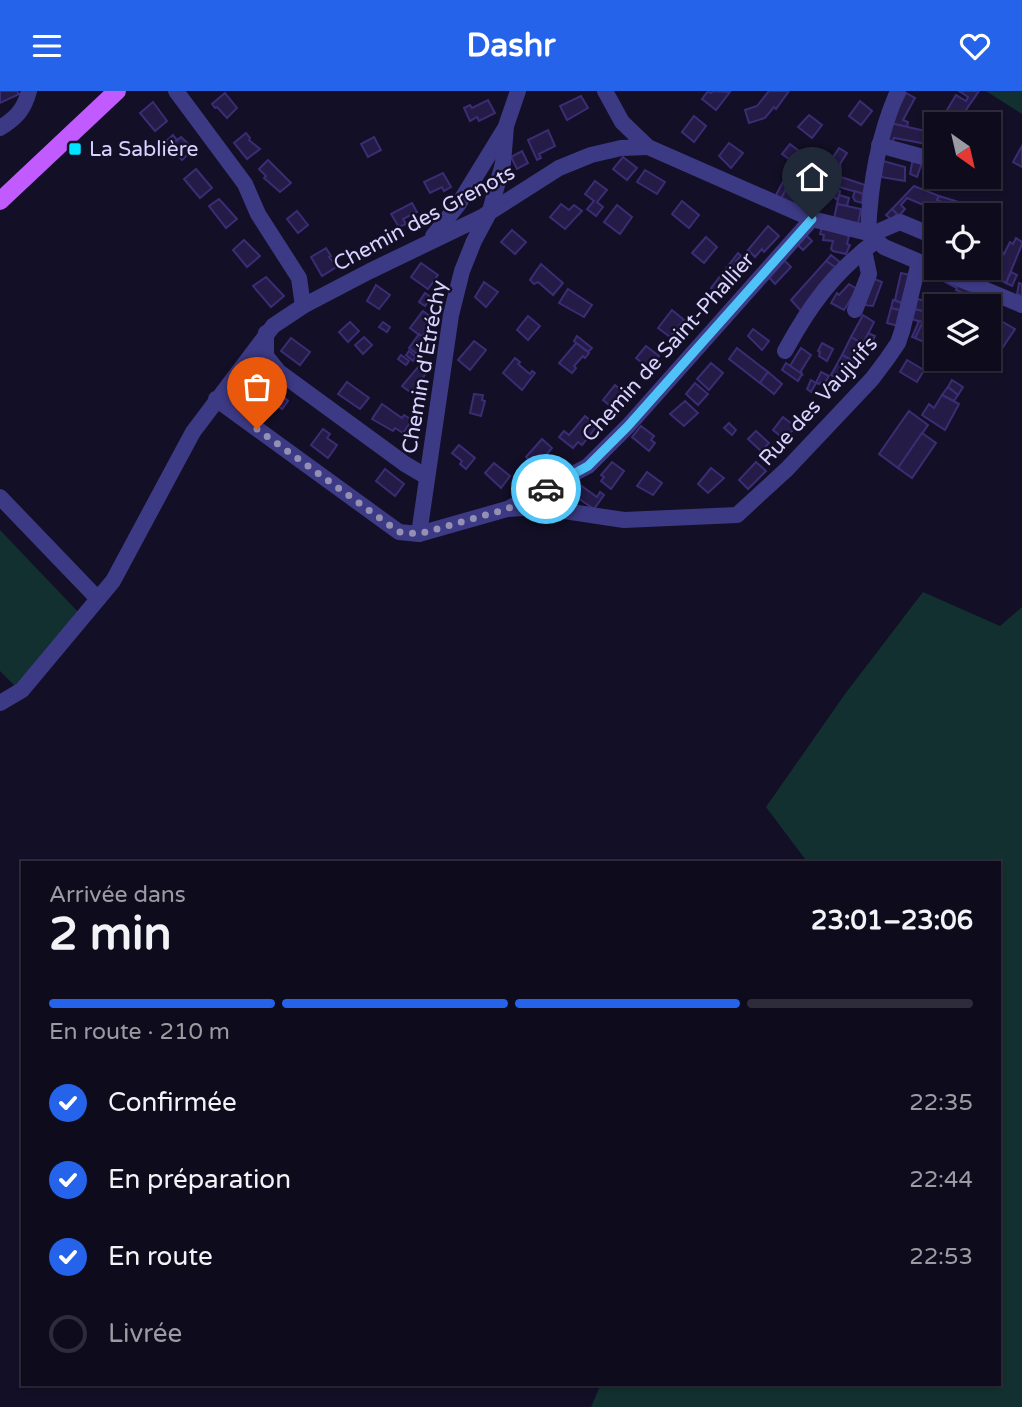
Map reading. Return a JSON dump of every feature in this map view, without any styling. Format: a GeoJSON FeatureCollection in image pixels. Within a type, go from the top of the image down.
{"type":"FeatureCollection","features":[{"type":"Feature","properties":{"kind":"main road"},"geometry":{"type":"LineString","coordinates":[[0,201],[117,91]]}},
{"type":"Feature","properties":{"kind":"street"},"geometry":{"type":"LineString","coordinates":[[0,128],[16,117],[26,105],[29,91]]}},
{"type":"Feature","properties":{"kind":"street"},"geometry":{"type":"LineString","coordinates":[[176,91],[245,184],[258,214],[299,278],[303,306]]}},
{"type":"Feature","properties":{"kind":"street","name":"Chemin d'Étréchy"},"geometry":{"type":"LineString","coordinates":[[419,534],[451,315],[462,271],[490,211],[503,163],[506,126],[518,91]]}},
{"type":"Feature","properties":{"kind":"street"},"geometry":{"type":"LineString","coordinates":[[605,91],[622,122],[648,147],[1022,306]]}},
{"type":"Feature","properties":{"kind":"street"},"geometry":{"type":"LineString","coordinates":[[855,310],[869,274],[869,206],[879,145],[898,91]]}},
{"type":"Feature","properties":{"kind":"street"},"geometry":{"type":"LineString","coordinates":[[429,240],[458,205],[506,126]]}},
{"type":"Feature","properties":{"kind":"street"},"geometry":{"type":"LineString","coordinates":[[879,145],[924,157]]}},
{"type":"Feature","properties":{"kind":"street","name":"Chemin des Grenots"},"geometry":{"type":"LineString","coordinates":[[6,701],[22,689],[113,580],[193,432],[266,333],[303,306],[490,211],[559,168],[591,155],[621,148],[648,147]]}},
{"type":"Feature","properties":{"kind":"street","name":"Chemin de Saint-Phallier"},"geometry":{"type":"LineString","coordinates":[[507,509],[588,466],[628,426],[812,219]]}},
{"type":"Feature","properties":{"kind":"street"},"geometry":{"type":"LineString","coordinates":[[785,351],[815,300],[870,240],[900,222],[924,232]]}},
{"type":"Feature","properties":{"kind":"street","name":"Rue des Vaujuifs"},"geometry":{"type":"LineString","coordinates":[[507,509],[538,507],[624,520],[737,515],[787,469],[872,379],[887,359],[898,343],[902,331],[919,262]]}},
{"type":"Feature","properties":{"kind":"street"},"geometry":{"type":"LineString","coordinates":[[266,333],[267,356],[271,365],[405,464],[427,477]]}},
{"type":"Feature","properties":{"kind":"street"},"geometry":{"type":"LineString","coordinates":[[216,399],[399,532],[419,534],[507,509]]}},
{"type":"Feature","properties":{"kind":"street"},"geometry":{"type":"LineString","coordinates":[[0,497],[97,599]]}},
{"type":"Feature","properties":{"kind":"green space"},"geometry":{"type":"Polygon","coordinates":[[[986,91],[1022,91],[1022,114],[986,91]]]}},
{"type":"Feature","properties":{"kind":"green space"},"geometry":{"type":"Polygon","coordinates":[[[0,530],[81,615],[15,686],[0,671],[0,530]]]}},
{"type":"Feature","properties":{"kind":"green space"},"geometry":{"type":"Polygon","coordinates":[[[923,592],[1000,626],[1022,607],[1022,1407],[591,1407],[600,1386],[1001,1386],[1001,861],[806,861],[766,807],[845,694],[923,592]]]}},
{"type":"Feature","properties":{"kind":"building"},"geometry":{"type":"Polygon","coordinates":[[[0,91],[17,91],[19,94],[0,103],[0,91]]]}},
{"type":"Feature","properties":{"kind":"building"},"geometry":{"type":"Polygon","coordinates":[[[708,91],[730,92],[716,110],[702,99],[708,91]]]}},
{"type":"Feature","properties":{"kind":"building"},"geometry":{"type":"Polygon","coordinates":[[[769,91],[789,91],[776,109],[774,107],[765,118],[749,123],[745,110],[757,106],[769,91]]]}},
{"type":"Feature","properties":{"kind":"building"},"geometry":{"type":"Polygon","coordinates":[[[959,91],[979,91],[965,112],[946,112],[956,95],[966,101],[968,97],[959,91]]]}},
{"type":"Feature","properties":{"kind":"building"},"geometry":{"type":"Polygon","coordinates":[[[225,93],[237,108],[227,118],[212,104],[225,93]]]}},
{"type":"Feature","properties":{"kind":"building"},"geometry":{"type":"Polygon","coordinates":[[[906,93],[915,98],[903,120],[908,122],[907,127],[890,123],[906,93]]]}},
{"type":"Feature","properties":{"kind":"building"},"geometry":{"type":"Polygon","coordinates":[[[581,96],[588,108],[567,120],[560,106],[581,96]]]}},
{"type":"Feature","properties":{"kind":"building"},"geometry":{"type":"Polygon","coordinates":[[[488,100],[495,113],[479,121],[477,117],[470,121],[464,108],[470,105],[472,108],[488,100]]]}},
{"type":"Feature","properties":{"kind":"building"},"geometry":{"type":"Polygon","coordinates":[[[860,101],[872,111],[861,125],[849,116],[860,101]]]}},
{"type":"Feature","properties":{"kind":"building"},"geometry":{"type":"Polygon","coordinates":[[[153,102],[167,121],[155,131],[140,113],[153,102]]]}},
{"type":"Feature","properties":{"kind":"building"},"geometry":{"type":"Polygon","coordinates":[[[809,115],[822,125],[812,138],[798,127],[809,115]]]}},
{"type":"Feature","properties":{"kind":"building"},"geometry":{"type":"Polygon","coordinates":[[[694,116],[706,126],[694,142],[682,132],[694,116]]]}},
{"type":"Feature","properties":{"kind":"building"},"geometry":{"type":"Polygon","coordinates":[[[890,123],[924,131],[924,143],[894,138],[892,145],[885,143],[890,123]]]}},
{"type":"Feature","properties":{"kind":"building"},"geometry":{"type":"Polygon","coordinates":[[[548,130],[555,146],[539,154],[541,158],[537,160],[528,140],[548,130]]]}},
{"type":"Feature","properties":{"kind":"building"},"geometry":{"type":"Polygon","coordinates":[[[246,133],[249,140],[260,149],[247,159],[234,143],[246,133]]]}},
{"type":"Feature","properties":{"kind":"building"},"geometry":{"type":"Polygon","coordinates":[[[173,135],[177,140],[169,147],[165,142],[173,135]]]}},
{"type":"Feature","properties":{"kind":"building"},"geometry":{"type":"Polygon","coordinates":[[[181,137],[194,149],[182,160],[170,146],[181,137]]]}},
{"type":"Feature","properties":{"kind":"building"},"geometry":{"type":"Polygon","coordinates":[[[374,137],[381,150],[368,157],[361,144],[374,137]]]}},
{"type":"Feature","properties":{"kind":"building"},"geometry":{"type":"Polygon","coordinates":[[[729,143],[743,153],[731,168],[719,156],[729,143]]]}},
{"type":"Feature","properties":{"kind":"building"},"geometry":{"type":"Polygon","coordinates":[[[790,144],[807,157],[799,166],[782,154],[790,144]]]}},
{"type":"Feature","properties":{"kind":"building"},"geometry":{"type":"Polygon","coordinates":[[[1022,146],[1022,167],[1013,162],[1022,146]]]}},
{"type":"Feature","properties":{"kind":"building"},"geometry":{"type":"Polygon","coordinates":[[[839,148],[847,153],[840,164],[841,172],[838,176],[865,185],[863,194],[833,185],[830,187],[838,167],[830,162],[839,148]]]}},
{"type":"Feature","properties":{"kind":"building"},"geometry":{"type":"Polygon","coordinates":[[[522,151],[528,163],[517,169],[511,157],[522,151]]]}},
{"type":"Feature","properties":{"kind":"building"},"geometry":{"type":"Polygon","coordinates":[[[623,157],[637,168],[627,180],[613,169],[623,157]]]}},
{"type":"Feature","properties":{"kind":"building"},"geometry":{"type":"Polygon","coordinates":[[[913,158],[923,160],[917,177],[910,174],[913,158]]]}},
{"type":"Feature","properties":{"kind":"building"},"geometry":{"type":"Polygon","coordinates":[[[268,160],[291,183],[280,192],[264,178],[266,176],[259,169],[268,160]]]}},
{"type":"Feature","properties":{"kind":"building"},"geometry":{"type":"Polygon","coordinates":[[[883,161],[905,167],[905,181],[881,177],[883,161]]]}},
{"type":"Feature","properties":{"kind":"building"},"geometry":{"type":"Polygon","coordinates":[[[830,162],[838,167],[830,187],[819,179],[830,162]]]}},
{"type":"Feature","properties":{"kind":"building"},"geometry":{"type":"Polygon","coordinates":[[[798,166],[806,171],[796,189],[788,185],[798,166]]]}},
{"type":"Feature","properties":{"kind":"building"},"geometry":{"type":"Polygon","coordinates":[[[817,166],[824,171],[819,179],[811,174],[817,166]]]}},
{"type":"Feature","properties":{"kind":"building"},"geometry":{"type":"Polygon","coordinates":[[[196,169],[212,188],[200,198],[184,179],[196,169]]]}},
{"type":"Feature","properties":{"kind":"building"},"geometry":{"type":"Polygon","coordinates":[[[645,170],[665,182],[657,194],[637,182],[645,170]]]}},
{"type":"Feature","properties":{"kind":"building"},"geometry":{"type":"Polygon","coordinates":[[[443,173],[451,187],[444,191],[442,187],[430,193],[424,182],[443,173]]]}},
{"type":"Feature","properties":{"kind":"building"},"geometry":{"type":"Polygon","coordinates":[[[786,176],[791,179],[781,199],[775,197],[786,176]]]}},
{"type":"Feature","properties":{"kind":"building"},"geometry":{"type":"Polygon","coordinates":[[[595,181],[607,190],[597,202],[603,207],[596,216],[587,209],[594,201],[585,194],[595,181]]]}},
{"type":"Feature","properties":{"kind":"building"},"geometry":{"type":"Polygon","coordinates":[[[825,184],[840,191],[838,200],[822,189],[825,184]]]}},
{"type":"Feature","properties":{"kind":"building"},"geometry":{"type":"Polygon","coordinates":[[[788,185],[802,192],[795,206],[781,199],[788,185]]]}},
{"type":"Feature","properties":{"kind":"building"},"geometry":{"type":"Polygon","coordinates":[[[914,186],[939,196],[936,203],[924,203],[924,205],[907,198],[901,205],[905,209],[899,216],[892,209],[914,186]]]}},
{"type":"Feature","properties":{"kind":"building"},"geometry":{"type":"Polygon","coordinates":[[[855,191],[863,194],[862,203],[855,201],[855,191]]]}},
{"type":"Feature","properties":{"kind":"building"},"geometry":{"type":"Polygon","coordinates":[[[839,195],[849,198],[847,206],[837,204],[839,195]]]}},
{"type":"Feature","properties":{"kind":"building"},"geometry":{"type":"Polygon","coordinates":[[[939,196],[959,202],[944,203],[937,200],[939,196]]]}},
{"type":"Feature","properties":{"kind":"building"},"geometry":{"type":"Polygon","coordinates":[[[219,199],[237,219],[226,228],[209,206],[219,199]]]}},
{"type":"Feature","properties":{"kind":"building"},"geometry":{"type":"Polygon","coordinates":[[[682,201],[699,215],[689,228],[672,214],[682,201]]]}},
{"type":"Feature","properties":{"kind":"building"},"geometry":{"type":"Polygon","coordinates":[[[412,203],[417,212],[403,219],[406,224],[399,227],[391,214],[412,203]]]}},
{"type":"Feature","properties":{"kind":"building"},"geometry":{"type":"Polygon","coordinates":[[[561,204],[569,210],[574,205],[582,211],[565,229],[550,217],[561,204]]]}},
{"type":"Feature","properties":{"kind":"building"},"geometry":{"type":"Polygon","coordinates":[[[837,204],[861,209],[858,224],[834,219],[837,204]]]}},
{"type":"Feature","properties":{"kind":"building"},"geometry":{"type":"Polygon","coordinates":[[[617,205],[632,217],[620,234],[604,222],[617,205]]]}},
{"type":"Feature","properties":{"kind":"building"},"geometry":{"type":"Polygon","coordinates":[[[892,209],[897,214],[892,220],[886,215],[892,209]]]}},
{"type":"Feature","properties":{"kind":"building"},"geometry":{"type":"Polygon","coordinates":[[[297,211],[308,225],[298,233],[287,219],[297,211]]]}},
{"type":"Feature","properties":{"kind":"building"},"geometry":{"type":"Polygon","coordinates":[[[768,226],[779,236],[764,252],[762,249],[755,257],[748,250],[768,226]]]}},
{"type":"Feature","properties":{"kind":"building"},"geometry":{"type":"Polygon","coordinates":[[[822,227],[849,236],[847,244],[850,245],[846,254],[831,249],[833,241],[823,240],[824,235],[820,234],[822,227]]]}},
{"type":"Feature","properties":{"kind":"building"},"geometry":{"type":"Polygon","coordinates":[[[512,230],[526,242],[515,254],[501,242],[512,230]]]}},
{"type":"Feature","properties":{"kind":"building"},"geometry":{"type":"Polygon","coordinates":[[[806,235],[812,241],[803,250],[796,243],[806,235]]]}},
{"type":"Feature","properties":{"kind":"building"},"geometry":{"type":"Polygon","coordinates":[[[706,237],[717,247],[704,263],[692,253],[706,237]]]}},
{"type":"Feature","properties":{"kind":"building"},"geometry":{"type":"Polygon","coordinates":[[[1016,238],[1022,242],[1006,283],[1000,280],[1001,258],[1010,242],[1013,244],[1016,238]]]}},
{"type":"Feature","properties":{"kind":"building"},"geometry":{"type":"Polygon","coordinates":[[[244,240],[260,256],[247,267],[233,250],[244,240]]]}},
{"type":"Feature","properties":{"kind":"building"},"geometry":{"type":"Polygon","coordinates":[[[326,248],[335,268],[322,276],[311,257],[326,248]]]}},
{"type":"Feature","properties":{"kind":"building"},"geometry":{"type":"Polygon","coordinates":[[[738,253],[741,256],[736,261],[745,268],[722,297],[711,288],[738,253]]]}},
{"type":"Feature","properties":{"kind":"building"},"geometry":{"type":"Polygon","coordinates":[[[831,255],[842,264],[838,269],[826,261],[831,255]]]}},
{"type":"Feature","properties":{"kind":"building"},"geometry":{"type":"Polygon","coordinates":[[[782,258],[791,267],[775,284],[766,274],[782,258]]]}},
{"type":"Feature","properties":{"kind":"building"},"geometry":{"type":"Polygon","coordinates":[[[826,261],[838,269],[802,312],[791,300],[826,261]]]}},
{"type":"Feature","properties":{"kind":"building"},"geometry":{"type":"Polygon","coordinates":[[[421,263],[438,275],[428,289],[411,277],[421,263]]]}},
{"type":"Feature","properties":{"kind":"building"},"geometry":{"type":"Polygon","coordinates":[[[541,264],[563,283],[553,295],[538,282],[534,284],[530,280],[541,264]]]}},
{"type":"Feature","properties":{"kind":"building"},"geometry":{"type":"Polygon","coordinates":[[[1011,272],[1017,275],[1012,286],[1006,283],[1011,272]]]}},
{"type":"Feature","properties":{"kind":"building"},"geometry":{"type":"Polygon","coordinates":[[[901,273],[910,275],[904,304],[895,300],[901,273]]]}},
{"type":"Feature","properties":{"kind":"building"},"geometry":{"type":"Polygon","coordinates":[[[266,277],[284,296],[271,307],[253,286],[266,277]]]}},
{"type":"Feature","properties":{"kind":"building"},"geometry":{"type":"Polygon","coordinates":[[[872,278],[882,282],[873,306],[864,305],[872,278]]]}},
{"type":"Feature","properties":{"kind":"building"},"geometry":{"type":"Polygon","coordinates":[[[942,280],[982,294],[965,294],[956,290],[957,288],[942,280]]]}},
{"type":"Feature","properties":{"kind":"building"},"geometry":{"type":"Polygon","coordinates":[[[484,282],[498,292],[486,307],[475,297],[484,282]]]}},
{"type":"Feature","properties":{"kind":"building"},"geometry":{"type":"Polygon","coordinates":[[[1019,283],[1022,284],[1022,296],[1017,294],[1019,283]]]}},
{"type":"Feature","properties":{"kind":"building"},"geometry":{"type":"Polygon","coordinates":[[[849,284],[857,289],[844,310],[831,303],[837,293],[839,295],[849,284]]]}},
{"type":"Feature","properties":{"kind":"building"},"geometry":{"type":"Polygon","coordinates":[[[376,285],[390,295],[379,309],[367,301],[376,285]]]}},
{"type":"Feature","properties":{"kind":"building"},"geometry":{"type":"Polygon","coordinates":[[[568,289],[592,305],[584,317],[559,303],[568,289]]]}},
{"type":"Feature","properties":{"kind":"building"},"geometry":{"type":"Polygon","coordinates":[[[425,293],[431,297],[425,306],[419,302],[425,293]]]}},
{"type":"Feature","properties":{"kind":"building"},"geometry":{"type":"Polygon","coordinates":[[[917,299],[924,300],[924,312],[915,309],[917,299]]]}},
{"type":"Feature","properties":{"kind":"building"},"geometry":{"type":"Polygon","coordinates":[[[893,300],[904,304],[903,311],[891,308],[893,300]]]}},
{"type":"Feature","properties":{"kind":"building"},"geometry":{"type":"Polygon","coordinates":[[[891,308],[903,311],[898,326],[887,323],[891,308]]]}},
{"type":"Feature","properties":{"kind":"building"},"geometry":{"type":"Polygon","coordinates":[[[915,309],[924,312],[924,323],[912,319],[915,309]]]}},
{"type":"Feature","properties":{"kind":"building"},"geometry":{"type":"Polygon","coordinates":[[[672,310],[684,320],[670,337],[658,328],[672,310]]]}},
{"type":"Feature","properties":{"kind":"building"},"geometry":{"type":"Polygon","coordinates":[[[423,311],[435,320],[422,337],[410,328],[423,311]]]}},
{"type":"Feature","properties":{"kind":"building"},"geometry":{"type":"Polygon","coordinates":[[[863,315],[874,322],[863,344],[851,337],[863,315]]]}},
{"type":"Feature","properties":{"kind":"building"},"geometry":{"type":"Polygon","coordinates":[[[528,316],[540,326],[528,340],[517,330],[528,316]]]}},
{"type":"Feature","properties":{"kind":"building"},"geometry":{"type":"Polygon","coordinates":[[[919,321],[923,322],[915,338],[912,337],[919,321]]]}},
{"type":"Feature","properties":{"kind":"building"},"geometry":{"type":"Polygon","coordinates":[[[1001,321],[1015,329],[1001,350],[1001,321]]]}},
{"type":"Feature","properties":{"kind":"building"},"geometry":{"type":"Polygon","coordinates":[[[350,322],[359,331],[348,342],[339,332],[350,322]]]}},
{"type":"Feature","properties":{"kind":"building"},"geometry":{"type":"Polygon","coordinates":[[[383,322],[390,327],[387,332],[379,327],[383,322]]]}},
{"type":"Feature","properties":{"kind":"building"},"geometry":{"type":"Polygon","coordinates":[[[923,322],[924,322],[924,342],[915,338],[923,322]]]}},
{"type":"Feature","properties":{"kind":"building"},"geometry":{"type":"Polygon","coordinates":[[[753,329],[769,341],[762,350],[748,336],[753,329]]]}},
{"type":"Feature","properties":{"kind":"building"},"geometry":{"type":"Polygon","coordinates":[[[868,333],[875,336],[870,346],[865,344],[855,362],[842,355],[851,337],[863,344],[868,333]]]}},
{"type":"Feature","properties":{"kind":"building"},"geometry":{"type":"Polygon","coordinates":[[[419,334],[431,343],[421,357],[409,348],[419,334]]]}},
{"type":"Feature","properties":{"kind":"building"},"geometry":{"type":"Polygon","coordinates":[[[577,336],[592,348],[588,352],[574,341],[577,336]]]}},
{"type":"Feature","properties":{"kind":"building"},"geometry":{"type":"Polygon","coordinates":[[[364,337],[372,345],[363,354],[355,345],[364,337]]]}},
{"type":"Feature","properties":{"kind":"building"},"geometry":{"type":"Polygon","coordinates":[[[291,338],[310,352],[300,365],[281,351],[291,338]]]}},
{"type":"Feature","properties":{"kind":"building"},"geometry":{"type":"Polygon","coordinates":[[[474,341],[486,350],[470,370],[458,360],[474,341]]]}},
{"type":"Feature","properties":{"kind":"building"},"geometry":{"type":"Polygon","coordinates":[[[576,343],[589,353],[574,366],[576,368],[572,373],[559,363],[576,343]]]}},
{"type":"Feature","properties":{"kind":"building"},"geometry":{"type":"Polygon","coordinates":[[[822,343],[833,349],[827,361],[819,356],[822,343]]]}},
{"type":"Feature","properties":{"kind":"building"},"geometry":{"type":"Polygon","coordinates":[[[646,346],[659,356],[649,368],[636,358],[646,346]]]}},
{"type":"Feature","properties":{"kind":"building"},"geometry":{"type":"Polygon","coordinates":[[[737,348],[768,372],[760,383],[729,359],[737,348]]]}},
{"type":"Feature","properties":{"kind":"building"},"geometry":{"type":"Polygon","coordinates":[[[801,348],[811,355],[801,371],[802,374],[790,366],[801,348]]]}},
{"type":"Feature","properties":{"kind":"building"},"geometry":{"type":"Polygon","coordinates":[[[409,351],[416,357],[413,361],[406,355],[409,351]]]}},
{"type":"Feature","properties":{"kind":"building"},"geometry":{"type":"Polygon","coordinates":[[[401,355],[409,361],[406,365],[398,359],[401,355]]]}},
{"type":"Feature","properties":{"kind":"building"},"geometry":{"type":"Polygon","coordinates":[[[842,355],[855,362],[844,383],[831,375],[842,355]]]}},
{"type":"Feature","properties":{"kind":"building"},"geometry":{"type":"Polygon","coordinates":[[[515,358],[530,374],[532,371],[535,373],[522,390],[503,373],[515,358]]]}},
{"type":"Feature","properties":{"kind":"building"},"geometry":{"type":"Polygon","coordinates":[[[907,360],[924,370],[917,382],[900,372],[907,360]]]}},
{"type":"Feature","properties":{"kind":"building"},"geometry":{"type":"Polygon","coordinates":[[[711,363],[723,373],[709,390],[697,379],[711,363]]]}},
{"type":"Feature","properties":{"kind":"building"},"geometry":{"type":"Polygon","coordinates":[[[786,363],[802,374],[798,381],[782,370],[786,363]]]}},
{"type":"Feature","properties":{"kind":"building"},"geometry":{"type":"Polygon","coordinates":[[[418,367],[426,373],[413,394],[402,386],[418,367]]]}},
{"type":"Feature","properties":{"kind":"building"},"geometry":{"type":"Polygon","coordinates":[[[768,372],[782,384],[774,394],[760,383],[768,372]]]}},
{"type":"Feature","properties":{"kind":"building"},"geometry":{"type":"Polygon","coordinates":[[[821,372],[829,376],[824,384],[816,383],[821,372]]]}},
{"type":"Feature","properties":{"kind":"building"},"geometry":{"type":"Polygon","coordinates":[[[811,380],[816,383],[811,392],[807,389],[811,380]]]}},
{"type":"Feature","properties":{"kind":"building"},"geometry":{"type":"Polygon","coordinates":[[[952,380],[963,387],[958,395],[948,387],[952,380]]]}},
{"type":"Feature","properties":{"kind":"building"},"geometry":{"type":"Polygon","coordinates":[[[266,381],[288,401],[282,409],[274,403],[271,406],[260,399],[263,396],[259,389],[266,381]]]}},
{"type":"Feature","properties":{"kind":"building"},"geometry":{"type":"Polygon","coordinates":[[[347,382],[369,398],[360,409],[338,394],[347,382]]]}},
{"type":"Feature","properties":{"kind":"building"},"geometry":{"type":"Polygon","coordinates":[[[695,383],[708,394],[698,405],[686,394],[695,383]]]}},
{"type":"Feature","properties":{"kind":"building"},"geometry":{"type":"Polygon","coordinates":[[[615,385],[628,396],[614,409],[603,400],[615,385]]]}},
{"type":"Feature","properties":{"kind":"building"},"geometry":{"type":"Polygon","coordinates":[[[948,387],[958,395],[954,401],[942,395],[948,387]]]}},
{"type":"Feature","properties":{"kind":"building"},"geometry":{"type":"Polygon","coordinates":[[[474,394],[483,395],[482,400],[485,401],[481,416],[470,413],[474,394]]]}},
{"type":"Feature","properties":{"kind":"building"},"geometry":{"type":"Polygon","coordinates":[[[942,395],[959,404],[945,430],[922,415],[929,404],[934,408],[942,395]]]}},
{"type":"Feature","properties":{"kind":"building"},"geometry":{"type":"Polygon","coordinates":[[[685,401],[698,413],[684,426],[670,414],[685,401]]]}},
{"type":"Feature","properties":{"kind":"building"},"geometry":{"type":"Polygon","coordinates":[[[382,404],[402,418],[404,415],[412,420],[403,433],[395,428],[393,431],[372,419],[382,404]]]}},
{"type":"Feature","properties":{"kind":"building"},"geometry":{"type":"Polygon","coordinates":[[[909,411],[928,425],[898,468],[879,454],[909,411]]]}},
{"type":"Feature","properties":{"kind":"building"},"geometry":{"type":"Polygon","coordinates":[[[585,416],[597,426],[582,445],[578,442],[573,448],[559,437],[564,431],[569,435],[585,416]]]}},
{"type":"Feature","properties":{"kind":"building"},"geometry":{"type":"Polygon","coordinates":[[[783,417],[796,427],[784,439],[773,430],[783,417]]]}},
{"type":"Feature","properties":{"kind":"building"},"geometry":{"type":"Polygon","coordinates":[[[729,423],[736,430],[732,435],[724,428],[729,423]]]}},
{"type":"Feature","properties":{"kind":"building"},"geometry":{"type":"Polygon","coordinates":[[[641,426],[654,436],[651,440],[655,443],[649,451],[632,437],[641,426]]]}},
{"type":"Feature","properties":{"kind":"building"},"geometry":{"type":"Polygon","coordinates":[[[323,429],[330,434],[327,438],[337,445],[328,458],[311,445],[323,429]]]}},
{"type":"Feature","properties":{"kind":"building"},"geometry":{"type":"Polygon","coordinates":[[[756,431],[769,443],[761,451],[748,439],[756,431]]]}},
{"type":"Feature","properties":{"kind":"building"},"geometry":{"type":"Polygon","coordinates":[[[922,433],[936,443],[912,478],[898,468],[922,433]]]}},
{"type":"Feature","properties":{"kind":"building"},"geometry":{"type":"Polygon","coordinates":[[[542,439],[552,448],[537,466],[526,457],[542,439]]]}},
{"type":"Feature","properties":{"kind":"building"},"geometry":{"type":"Polygon","coordinates":[[[459,445],[475,458],[466,469],[460,464],[462,461],[452,453],[459,445]]]}},
{"type":"Feature","properties":{"kind":"building"},"geometry":{"type":"Polygon","coordinates":[[[612,462],[624,471],[611,489],[601,481],[604,477],[601,475],[612,462]]]}},
{"type":"Feature","properties":{"kind":"building"},"geometry":{"type":"Polygon","coordinates":[[[756,462],[766,471],[748,489],[739,480],[756,462]]]}},
{"type":"Feature","properties":{"kind":"building"},"geometry":{"type":"Polygon","coordinates":[[[494,463],[510,476],[501,488],[485,473],[494,463]]]}},
{"type":"Feature","properties":{"kind":"building"},"geometry":{"type":"Polygon","coordinates":[[[711,468],[724,478],[708,493],[698,484],[711,468]]]}},
{"type":"Feature","properties":{"kind":"building"},"geometry":{"type":"Polygon","coordinates":[[[385,469],[404,484],[395,496],[376,481],[385,469]]]}},
{"type":"Feature","properties":{"kind":"building"},"geometry":{"type":"Polygon","coordinates":[[[647,472],[662,483],[653,495],[637,486],[647,472]]]}},
{"type":"Feature","properties":{"kind":"building"},"geometry":{"type":"Polygon","coordinates":[[[576,482],[597,497],[600,492],[604,495],[594,509],[569,492],[576,482]]]}},
{"type":"Feature","properties":{"kind":"building"},"geometry":{"type":"Polygon","coordinates":[[[564,491],[576,499],[571,505],[565,501],[561,504],[556,501],[564,491]]]}},
{"type":"Feature","properties":{"kind":"way so far"},"geometry":{"type":"LineString","coordinates":[[257,429],[399,532],[419,534],[507,509],[546,489]]}},
{"type":"Feature","properties":{"kind":"place","name":"La Sablière"},"geometry":{"type":"Point","coordinates":[75,149]}},
{"type":"Feature","properties":{"kind":"route"},"geometry":{"type":"LineString","coordinates":[[546,489],[588,466],[628,426],[812,219]]}}]}
